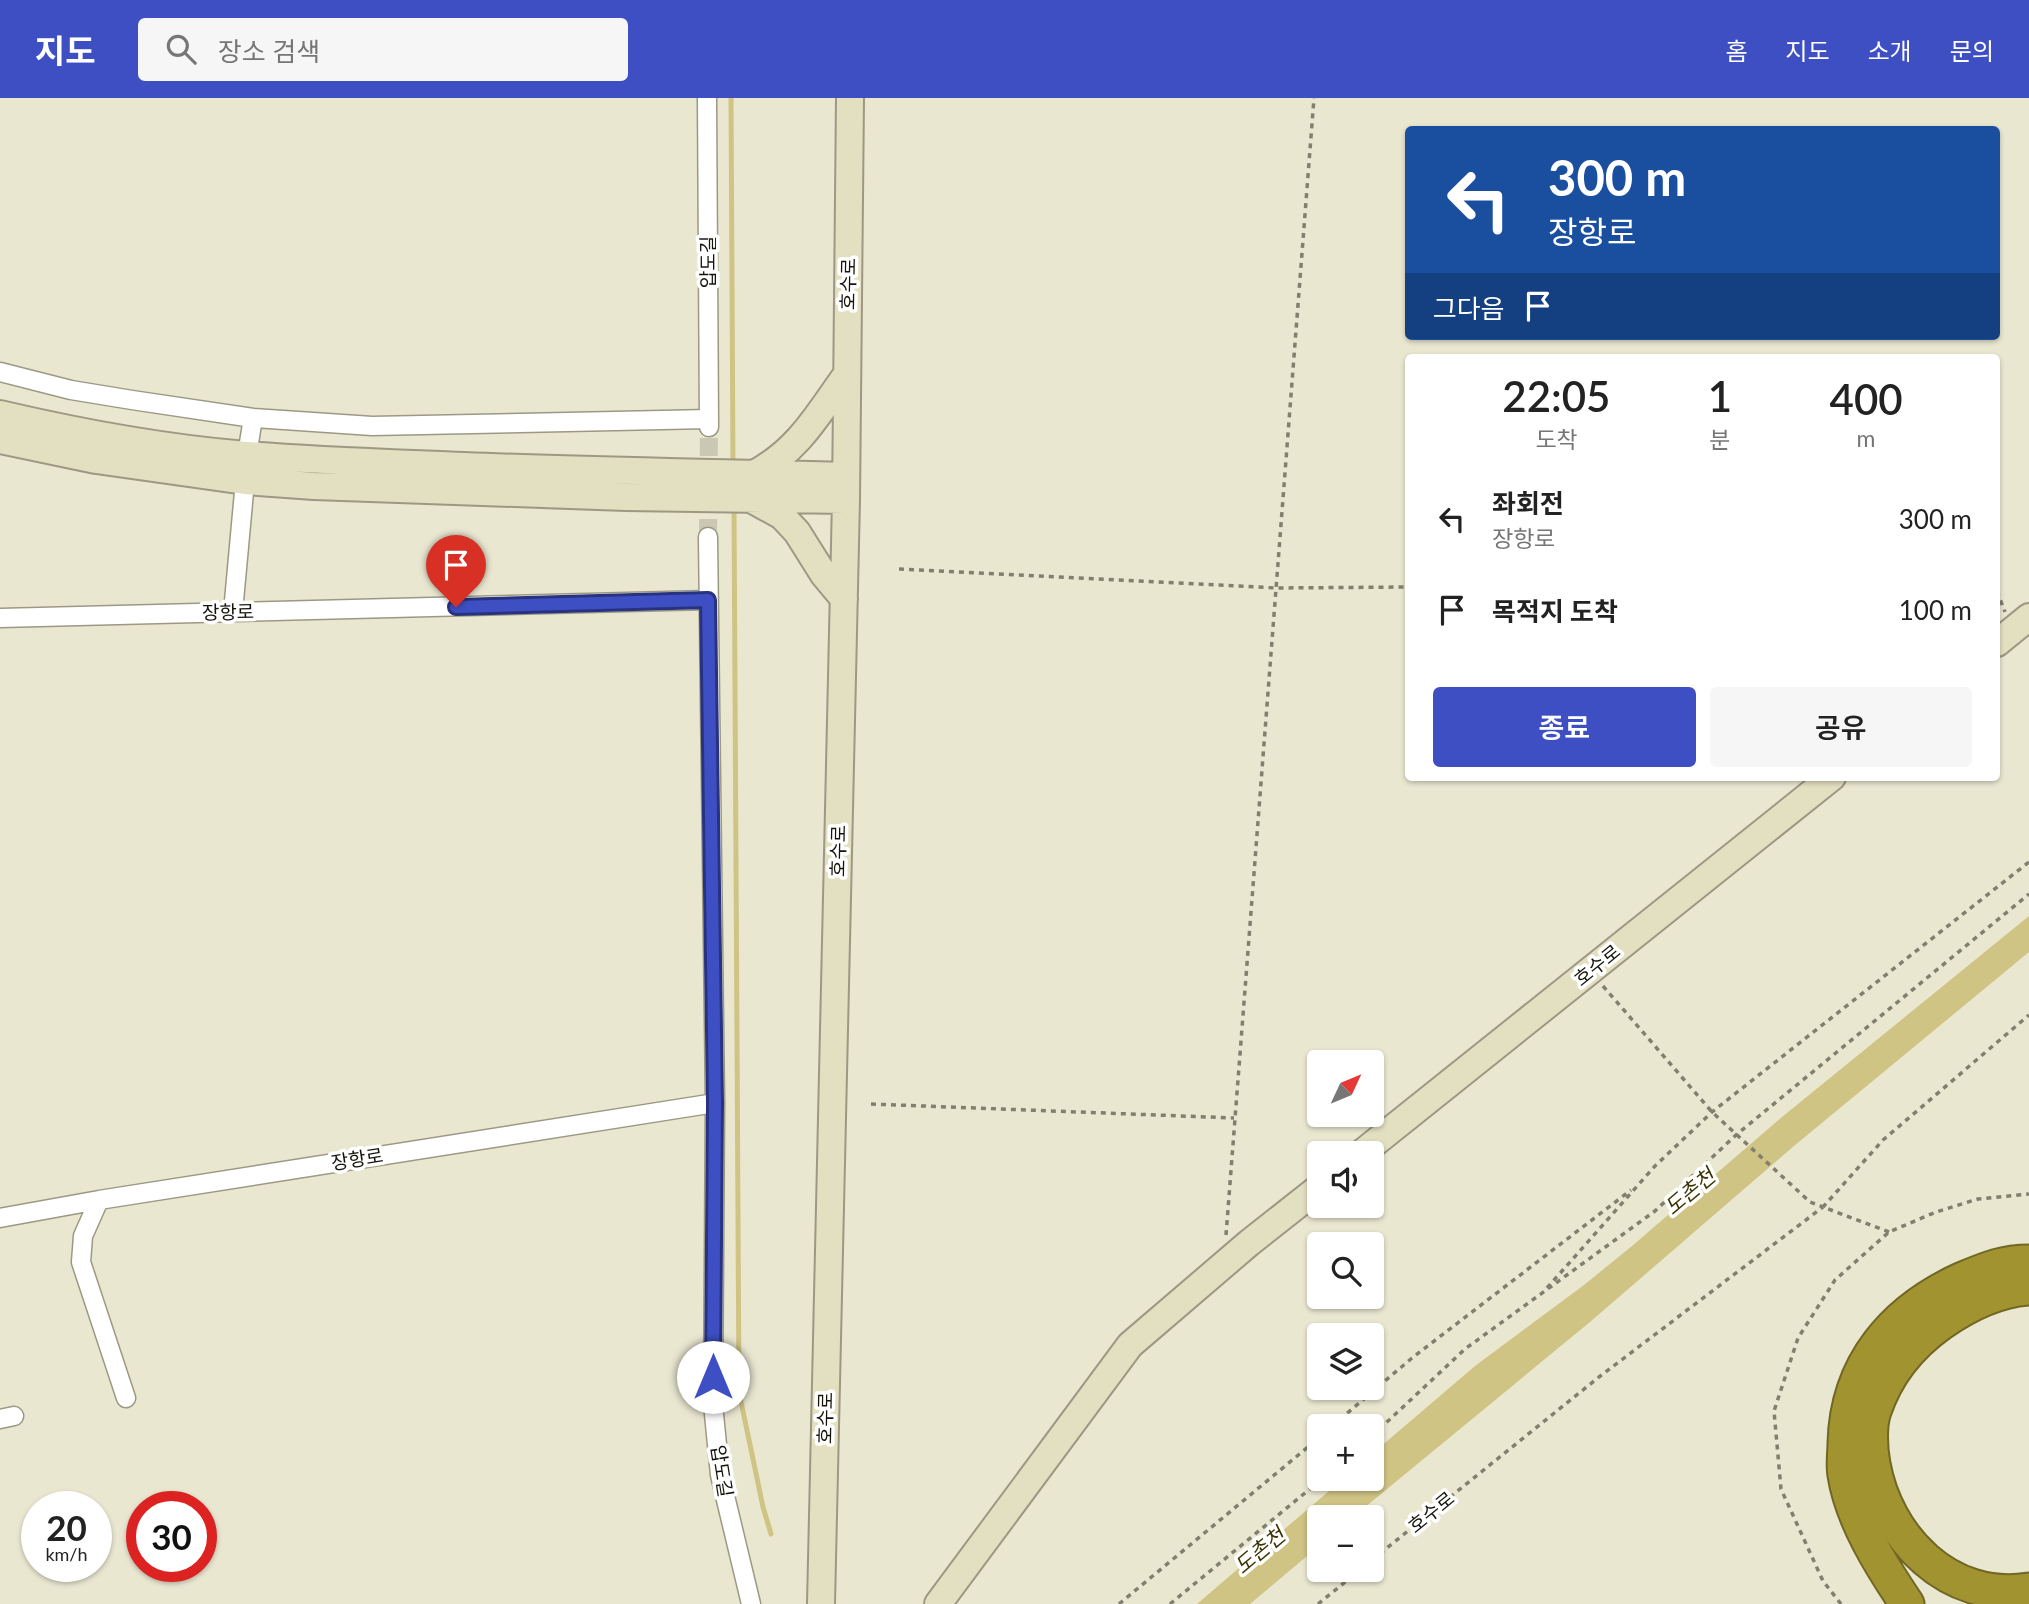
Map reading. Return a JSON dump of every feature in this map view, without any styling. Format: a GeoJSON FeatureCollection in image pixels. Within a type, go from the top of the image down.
{"type":"FeatureCollection","features":[{"type":"Feature","properties":{"kind":"highway"},"geometry":{"type":"LineString","coordinates":[[1907,1604],[1881,1565],[1859,1521],[1844,1474],[1845,1433],[1851,1397],[1865,1363],[1883,1336],[1935,1292],[2005,1262],[2029,1262]]}},
{"type":"Feature","properties":{"kind":"highway"},"geometry":{"type":"LineString","coordinates":[[2029,1288],[1985,1298],[1954,1314],[1907,1353],[1889,1377],[1873,1413],[1871,1449],[1877,1487],[1895,1527],[1921,1557],[1950,1576],[1984,1591],[2029,1590]]}},
{"type":"Feature","properties":{"kind":"main road","name":"호수로"},"geometry":{"type":"LineString","coordinates":[[821,1604],[844,599],[850,98]]}},
{"type":"Feature","properties":{"kind":"main road"},"geometry":{"type":"LineString","coordinates":[[739,486],[799,440],[847,374]]}},
{"type":"Feature","properties":{"kind":"main road"},"geometry":{"type":"LineString","coordinates":[[0,414],[135,441],[314,486],[469,492],[739,486],[846,488]]}},
{"type":"Feature","properties":{"kind":"main road"},"geometry":{"type":"LineString","coordinates":[[0,440],[96,460],[246,468]]}},
{"type":"Feature","properties":{"kind":"main road"},"geometry":{"type":"LineString","coordinates":[[739,486],[782,516],[797,532],[824,575],[844,599]]}},
{"type":"Feature","properties":{"kind":"main road"},"geometry":{"type":"LineString","coordinates":[[2000,641],[2029,617]]}},
{"type":"Feature","properties":{"kind":"main road","name":"호수로"},"geometry":{"type":"LineString","coordinates":[[1377,1141],[1827,781]]}},
{"type":"Feature","properties":{"kind":"main road"},"geometry":{"type":"LineString","coordinates":[[938,1604],[1130,1345],[1307,1198]]}},
{"type":"Feature","properties":{"kind":"street","name":"압도길"},"geometry":{"type":"LineString","coordinates":[[253,418],[372,426],[709,423],[707,98]]}},
{"type":"Feature","properties":{"kind":"street"},"geometry":{"type":"LineString","coordinates":[[0,372],[71,390],[253,418],[233,612]]}},
{"type":"Feature","properties":{"kind":"street","name":"압도길"},"geometry":{"type":"LineString","coordinates":[[708,537],[715,1103],[713,1404],[720,1475],[751,1604]]}},
{"type":"Feature","properties":{"kind":"street","name":"장항로"},"geometry":{"type":"LineString","coordinates":[[0,618],[708,600]]}},
{"type":"Feature","properties":{"kind":"street","name":"장항로"},"geometry":{"type":"LineString","coordinates":[[0,1218],[715,1103]]}},
{"type":"Feature","properties":{"kind":"street"},"geometry":{"type":"LineString","coordinates":[[99,1200],[83,1236],[81,1262],[126,1398]]}},
{"type":"Feature","properties":{"kind":"path"},"geometry":{"type":"LineString","coordinates":[[1224,1265],[1314,98]]}},
{"type":"Feature","properties":{"kind":"path"},"geometry":{"type":"LineString","coordinates":[[899,569],[1276,588],[1405,587]]}},
{"type":"Feature","properties":{"kind":"path"},"geometry":{"type":"LineString","coordinates":[[1542,1294],[1639,1185],[1712,1112],[2029,862]]}},
{"type":"Feature","properties":{"kind":"path"},"geometry":{"type":"LineString","coordinates":[[1384,1425],[1465,1349],[1655,1211],[1737,1136],[2029,894]]}},
{"type":"Feature","properties":{"kind":"path"},"geometry":{"type":"LineString","coordinates":[[1590,971],[1712,1112],[1810,1202],[1889,1232]]}},
{"type":"Feature","properties":{"kind":"path","name":"호수로"},"geometry":{"type":"LineString","coordinates":[[1384,1550],[1599,1377],[1823,1207],[1883,1140],[2029,1015]]}},
{"type":"Feature","properties":{"kind":"path"},"geometry":{"type":"LineString","coordinates":[[871,1104],[1234,1118]]}},
{"type":"Feature","properties":{"kind":"path"},"geometry":{"type":"LineString","coordinates":[[1346,1414],[1412,1358],[1639,1185]]}},
{"type":"Feature","properties":{"kind":"path"},"geometry":{"type":"LineString","coordinates":[[1119,1604],[1307,1448]]}},
{"type":"Feature","properties":{"kind":"path"},"geometry":{"type":"LineString","coordinates":[[1170,1604],[1307,1491]]}},
{"type":"Feature","properties":{"kind":"path"},"geometry":{"type":"LineString","coordinates":[[1318,1604],[1345,1582]]}},
{"type":"Feature","properties":{"kind":"water"},"geometry":{"type":"Polygon","coordinates":[[[2029,916],[2029,952],[1794,1146],[1590,1322],[1368,1505],[1313,1505],[1329,1491],[1384,1491],[1384,1444],[1475,1366],[1632,1246],[1782,1117],[2029,916]]]}},
{"type":"Feature","properties":{"kind":"water","name":"도촌천"},"geometry":{"type":"Polygon","coordinates":[[[1307,1510],[1307,1556],[1250,1604],[1197,1604],[1307,1510]]]}},
{"type":"Feature","properties":{"kind":"waterway"},"geometry":{"type":"LineString","coordinates":[[731,98],[733,466]]}},
{"type":"Feature","properties":{"kind":"waterway"},"geometry":{"type":"LineString","coordinates":[[734,507],[739,1392],[771,1534]]}},
{"type":"Feature","properties":{"kind":"tunnel"},"geometry":{"type":"LineString","coordinates":[[708,537],[709,427]]}},
{"type":"Feature","properties":{"kind":"route"},"geometry":{"type":"LineString","coordinates":[[456,607],[708,600],[715,1103],[713,1377]]}}]}
